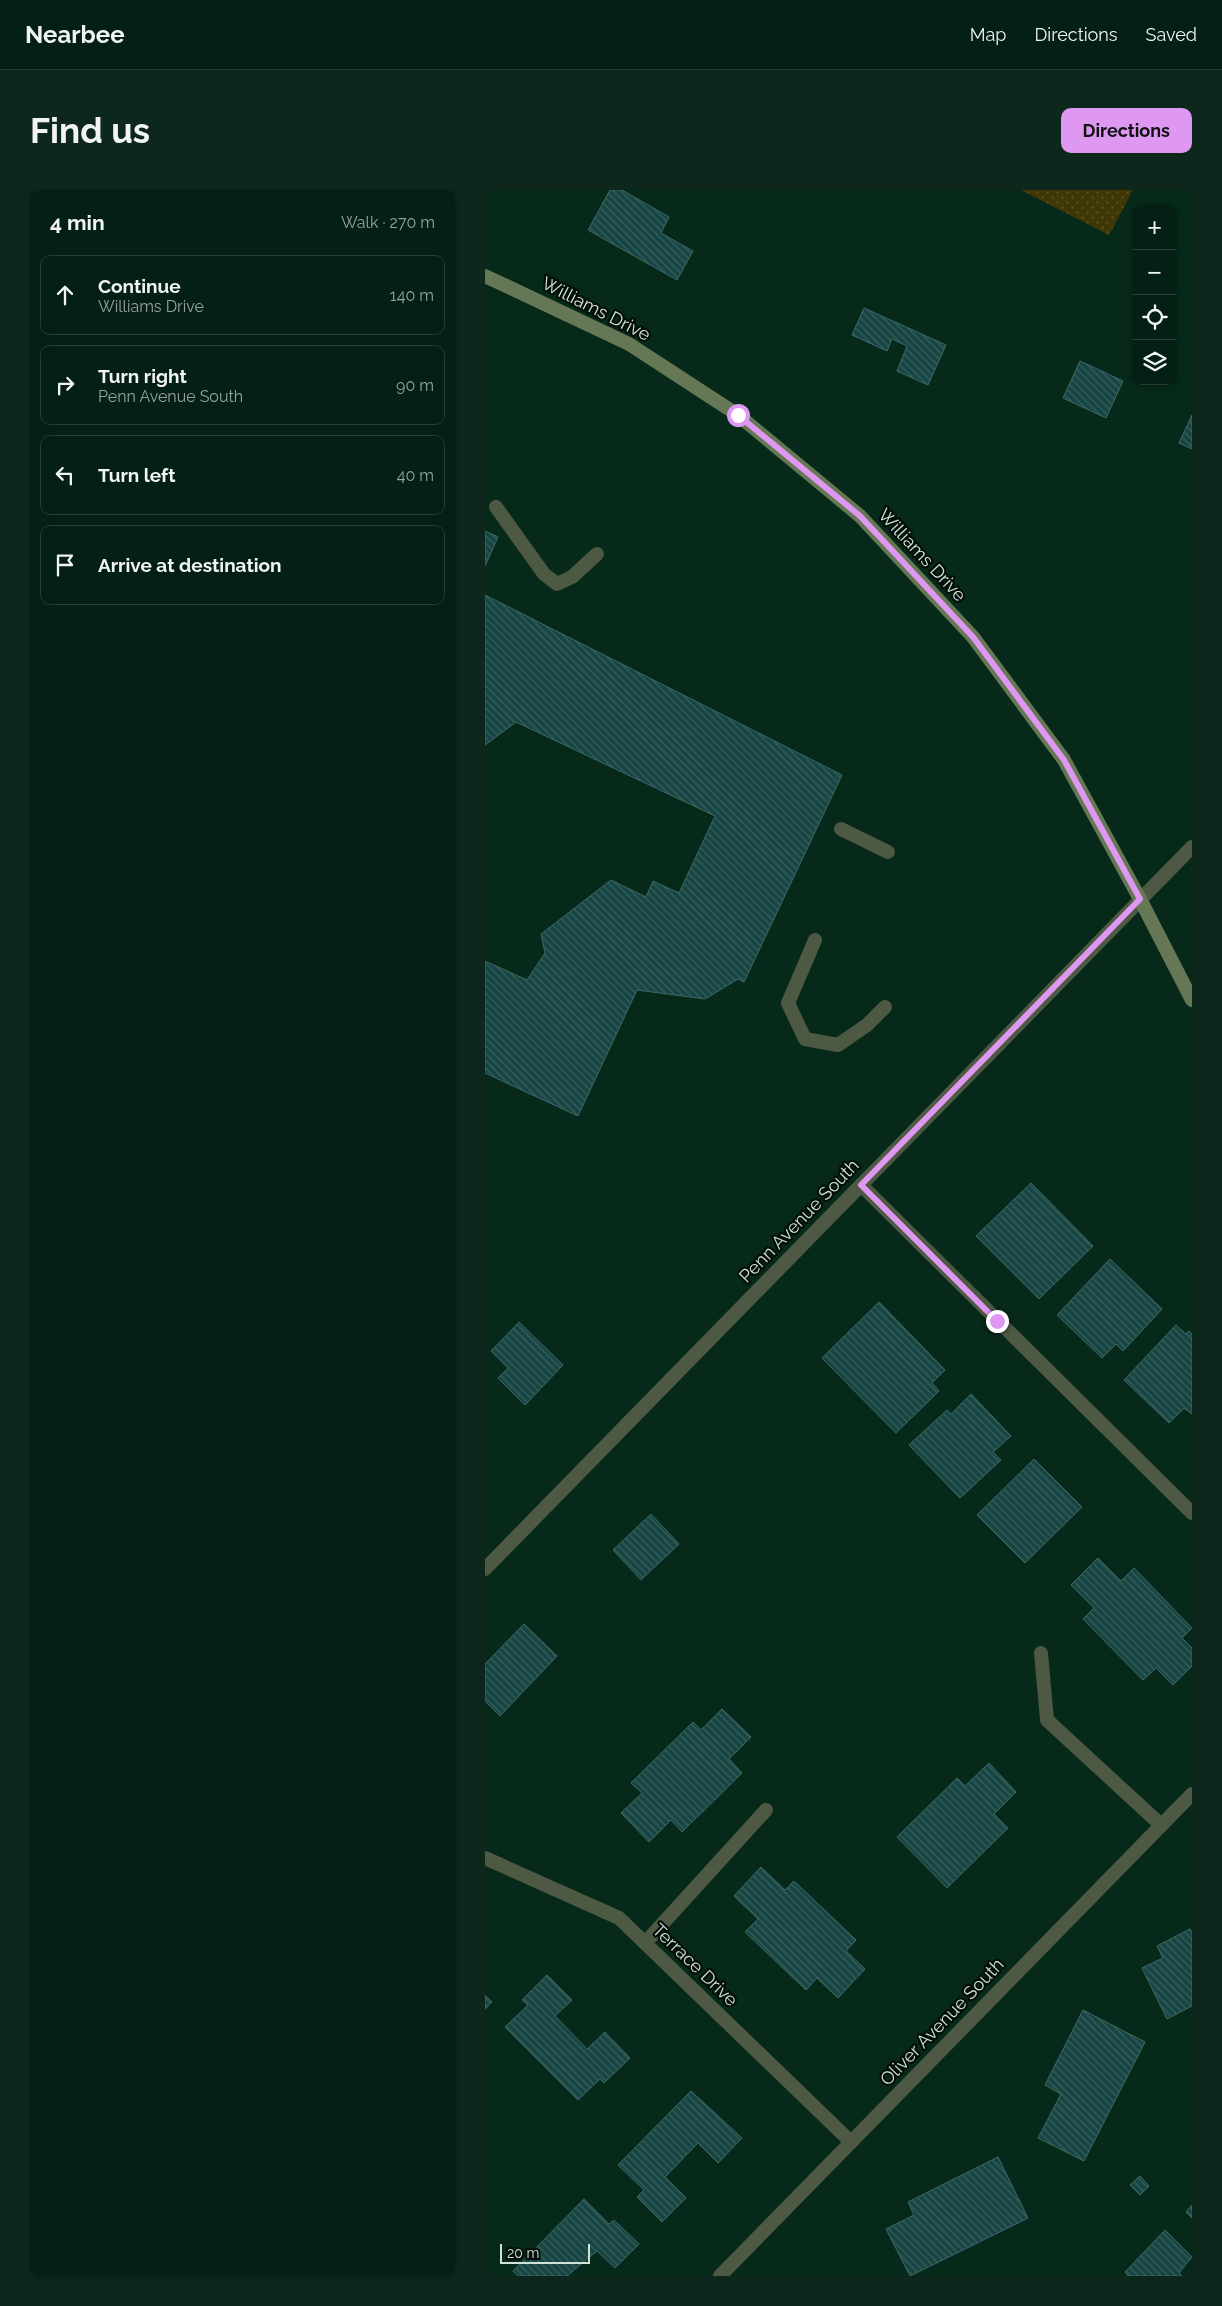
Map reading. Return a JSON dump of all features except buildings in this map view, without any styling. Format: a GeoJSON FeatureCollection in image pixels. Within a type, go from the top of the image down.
{"type":"FeatureCollection","features":[{"type":"Feature","properties":{"kind":"main road","name":"Williams Drive"},"geometry":{"type":"LineString","coordinates":[[485,276],[637,349],[738,415],[860,516],[973,637],[1064,760],[1140,899],[1192,1000]]}},
{"type":"Feature","properties":{"kind":"street"},"geometry":{"type":"LineString","coordinates":[[496,507],[544,574],[557,584],[571,577],[597,554]]}},
{"type":"Feature","properties":{"kind":"street"},"geometry":{"type":"LineString","coordinates":[[841,829],[888,852]]}},
{"type":"Feature","properties":{"kind":"street","name":"Penn Avenue South"},"geometry":{"type":"LineString","coordinates":[[485,1569],[1192,846]]}},
{"type":"Feature","properties":{"kind":"street"},"geometry":{"type":"LineString","coordinates":[[815,940],[788,1003],[805,1039],[838,1045],[867,1025],[885,1008]]}},
{"type":"Feature","properties":{"kind":"street"},"geometry":{"type":"LineString","coordinates":[[861,1185],[1192,1513]]}},
{"type":"Feature","properties":{"kind":"street"},"geometry":{"type":"LineString","coordinates":[[1041,1653],[1047,1720],[1161,1825]]}},
{"type":"Feature","properties":{"kind":"street","name":"Oliver Avenue South"},"geometry":{"type":"LineString","coordinates":[[720,2276],[1192,1794]]}},
{"type":"Feature","properties":{"kind":"street"},"geometry":{"type":"LineString","coordinates":[[645,1943],[766,1810]]}},
{"type":"Feature","properties":{"kind":"street","name":"Terrace Drive"},"geometry":{"type":"LineString","coordinates":[[485,1858],[619,1918],[851,2142]]}},
{"type":"Feature","properties":{"kind":"shaded area"},"geometry":{"type":"Polygon","coordinates":[[[1021,190],[1133,190],[1109,235],[1021,190]]]}},
{"type":"Feature","properties":{"kind":"route"},"geometry":{"type":"LineString","coordinates":[[738,415],[860,516],[973,637],[1064,760],[1140,899],[861,1185],[997,1321]]}}]}
